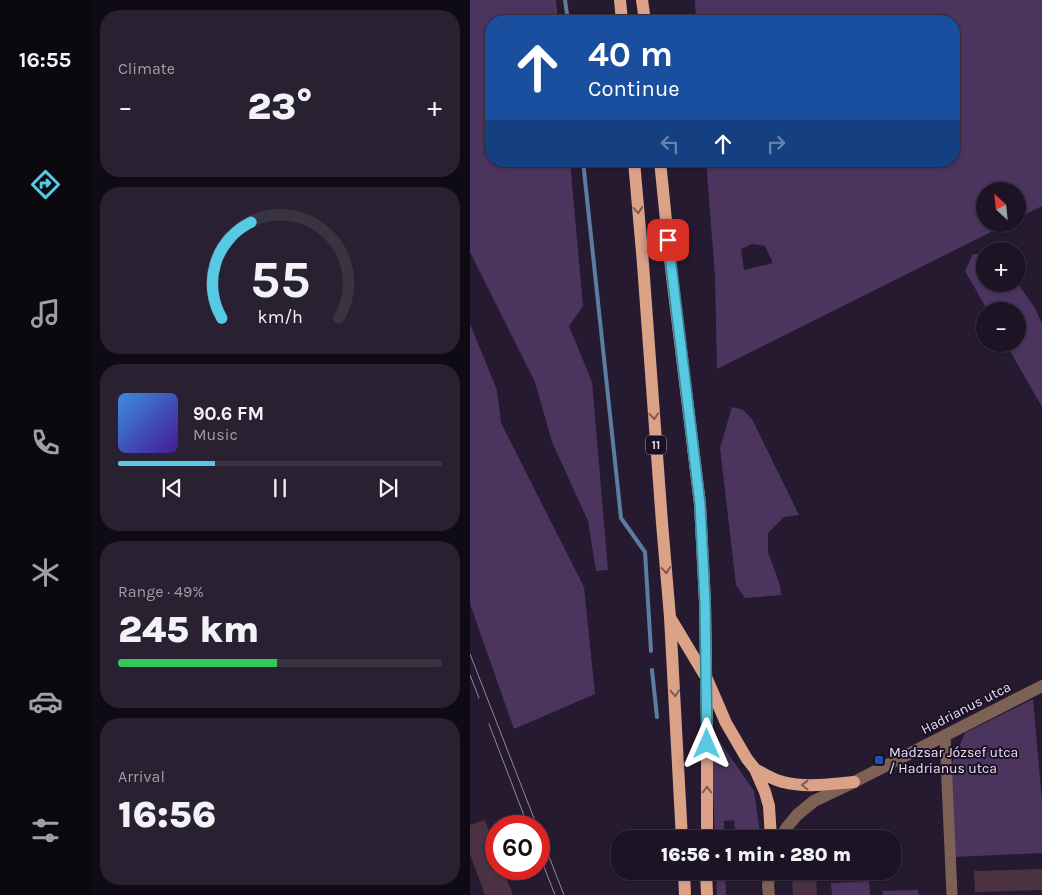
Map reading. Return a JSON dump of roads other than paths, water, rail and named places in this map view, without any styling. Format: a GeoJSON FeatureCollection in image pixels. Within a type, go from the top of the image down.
{"type":"FeatureCollection","features":[{"type":"Feature","properties":{"kind":"main road"},"geometry":{"type":"LineString","coordinates":[[620,0],[621,15]]}},
{"type":"Feature","properties":{"kind":"main road"},"geometry":{"type":"LineString","coordinates":[[642,0],[644,15]]}},
{"type":"Feature","properties":{"kind":"main road","name":"11"},"geometry":{"type":"LineString","coordinates":[[635,167],[670,616],[682,830]]}},
{"type":"Feature","properties":{"kind":"main road"},"geometry":{"type":"LineString","coordinates":[[661,167],[671,270],[700,504],[707,679],[706,830]]}},
{"type":"Feature","properties":{"kind":"main road"},"geometry":{"type":"LineString","coordinates":[[670,616],[707,679],[726,722],[754,769],[765,792],[769,806],[770,830]]}},
{"type":"Feature","properties":{"kind":"main road"},"geometry":{"type":"LineString","coordinates":[[754,769],[781,782],[800,786],[854,782]]}},
{"type":"Feature","properties":{"kind":"main road"},"geometry":{"type":"LineString","coordinates":[[684,880],[685,895]]}},
{"type":"Feature","properties":{"kind":"main road"},"geometry":{"type":"LineString","coordinates":[[706,880],[707,895]]}},
{"type":"Feature","properties":{"kind":"street","name":"Hadrianus utca"},"geometry":{"type":"LineString","coordinates":[[785,830],[797,815],[814,800],[854,782],[1042,686]]}},
{"type":"Feature","properties":{"kind":"street"},"geometry":{"type":"LineString","coordinates":[[944,736],[952,895]]}},
{"type":"Feature","properties":{"kind":"street"},"geometry":{"type":"LineString","coordinates":[[769,880],[769,895]]}},
{"type":"Feature","properties":{"kind":"waterway"},"geometry":{"type":"LineString","coordinates":[[565,0],[567,15]]}},
{"type":"Feature","properties":{"kind":"waterway"},"geometry":{"type":"LineString","coordinates":[[584,167],[621,518],[645,552],[651,651]]}},
{"type":"Feature","properties":{"kind":"waterway"},"geometry":{"type":"LineString","coordinates":[[652,670],[657,717]]}},
{"type":"Feature","properties":{"kind":"tram line"},"geometry":{"type":"LineString","coordinates":[[470,654],[533,815]]}},
{"type":"Feature","properties":{"kind":"tram line"},"geometry":{"type":"LineString","coordinates":[[470,675],[479,698]]}},
{"type":"Feature","properties":{"kind":"tram line"},"geometry":{"type":"LineString","coordinates":[[489,724],[524,815]]}},
{"type":"Feature","properties":{"kind":"tram line"},"geometry":{"type":"LineString","coordinates":[[550,859],[564,895]]}},
{"type":"Feature","properties":{"kind":"tram line"},"geometry":{"type":"LineString","coordinates":[[549,880],[555,895]]}},
{"type":"Feature","properties":{"kind":"place","name":"Madzsar József utca / Hadrianus utca"},"geometry":{"type":"Point","coordinates":[879,760]}}]}
